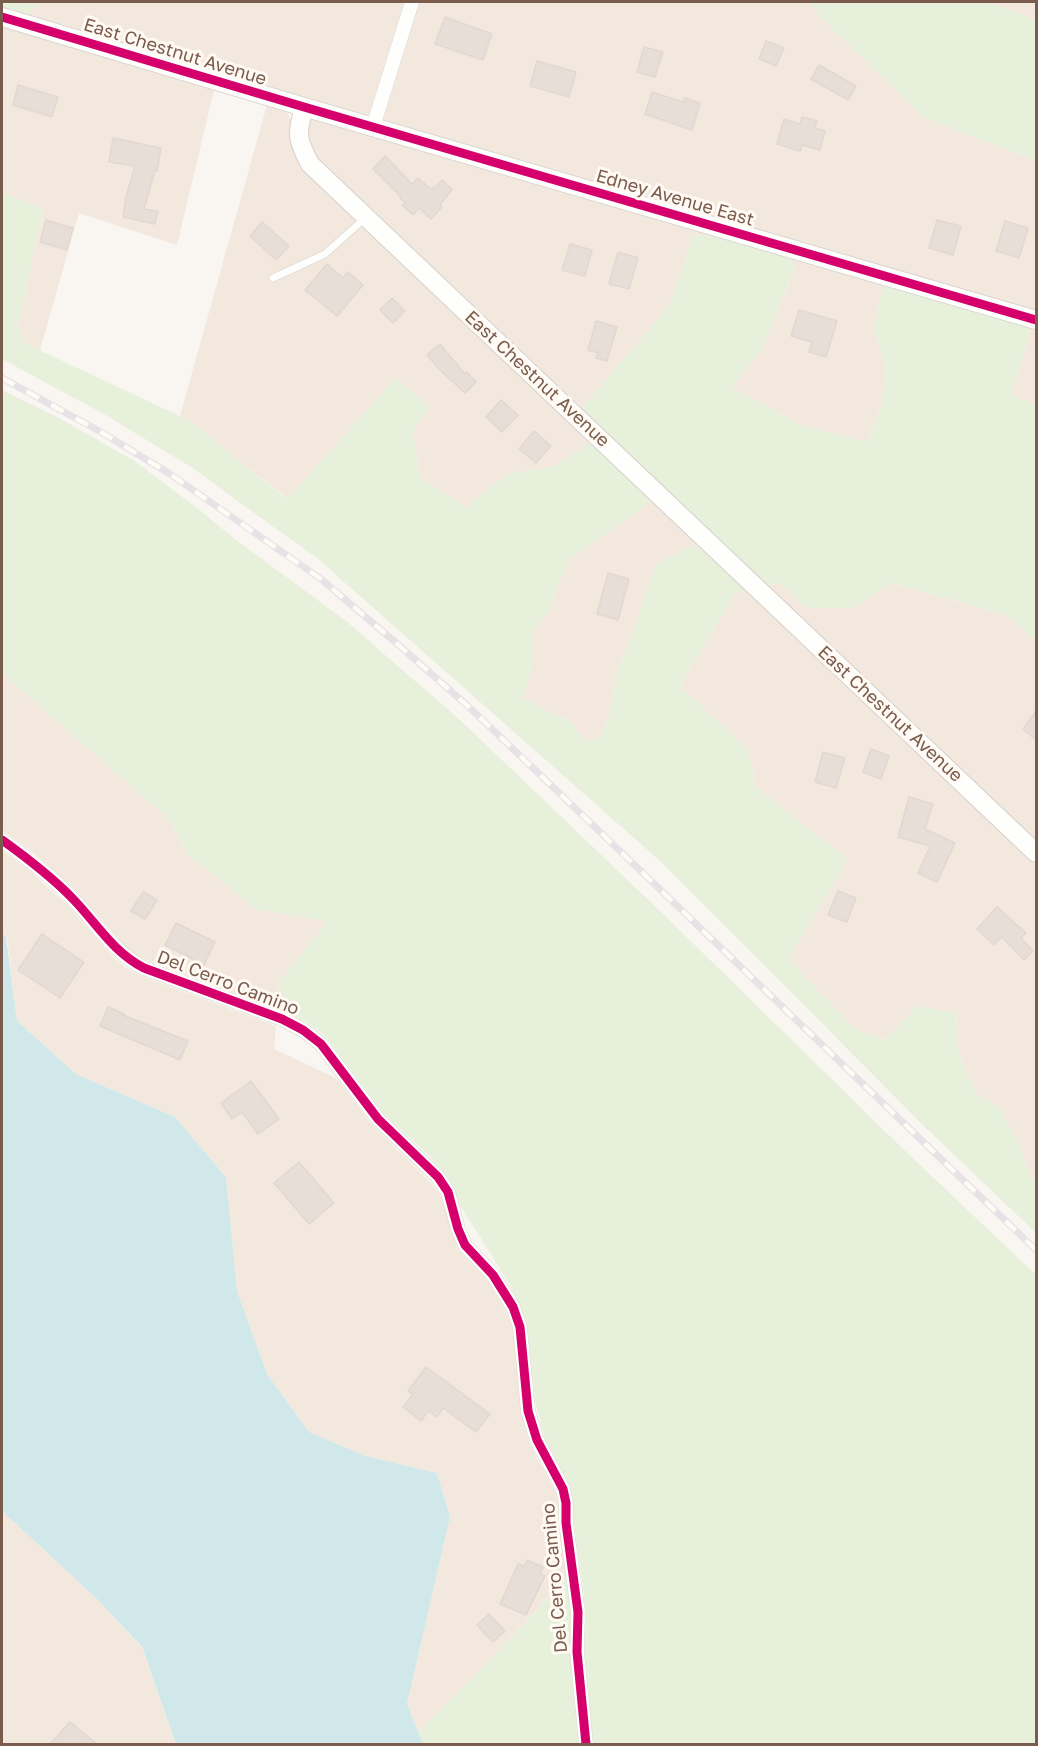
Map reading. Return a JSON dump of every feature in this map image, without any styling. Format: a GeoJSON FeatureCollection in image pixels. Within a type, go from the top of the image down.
{"type":"FeatureCollection","features":[{"type":"Feature","properties":{"kind":"street"},"geometry":{"type":"LineString","coordinates":[[373,127],[412,2]]}},
{"type":"Feature","properties":{"kind":"street","name":"East Chestnut Avenue"},"geometry":{"type":"LineString","coordinates":[[2,17],[304,108],[299,125],[299,143],[310,164],[1036,853]]}},
{"type":"Feature","properties":{"kind":"street","name":"Edney Avenue East"},"geometry":{"type":"LineString","coordinates":[[304,108],[1036,320]]}},
{"type":"Feature","properties":{"kind":"street","name":"Del Cerro Camino"},"geometry":{"type":"LineString","coordinates":[[2,840],[30,860],[74,899],[118,951],[129,960],[154,972],[282,1019],[303,1030],[321,1044],[378,1119],[438,1178],[448,1192],[465,1245],[493,1275],[513,1307],[520,1327],[528,1411],[537,1440],[563,1489],[578,1612],[578,1652],[586,1744]]}},
{"type":"Feature","properties":{"kind":"lane"},"geometry":{"type":"LineString","coordinates":[[273,278],[325,254],[366,217]]}},
{"type":"Feature","properties":{"kind":"shaded area"},"geometry":{"type":"Polygon","coordinates":[[[42,2],[404,2],[368,116],[25,15],[42,2]]]}},
{"type":"Feature","properties":{"kind":"shaded area"},"geometry":{"type":"Polygon","coordinates":[[[420,2],[809,2],[821,18],[925,118],[1036,161],[1036,311],[383,121],[420,2]]]}},
{"type":"Feature","properties":{"kind":"shaded area"},"geometry":{"type":"Polygon","coordinates":[[[987,2],[1036,2],[1036,20],[987,2]]]}},
{"type":"Feature","properties":{"kind":"shaded area"},"geometry":{"type":"Polygon","coordinates":[[[2,26],[214,90],[177,245],[79,213],[40,350],[22,342],[18,325],[44,209],[2,193],[2,26]]]}},
{"type":"Feature","properties":{"kind":"shaded area"},"geometry":{"type":"Polygon","coordinates":[[[267,105],[286,111],[292,122],[293,148],[305,171],[591,442],[589,444],[555,466],[508,474],[469,510],[420,477],[413,431],[396,378],[288,499],[190,421],[180,416],[267,105]]]}},
{"type":"Feature","properties":{"kind":"shaded area"},"geometry":{"type":"Polygon","coordinates":[[[309,118],[715,235],[692,236],[672,299],[653,325],[581,409],[316,158],[307,140],[309,118]]]}},
{"type":"Feature","properties":{"kind":"shaded area"},"geometry":{"type":"Polygon","coordinates":[[[787,256],[883,285],[874,326],[886,368],[881,406],[867,443],[803,426],[732,388],[763,347],[795,267],[787,256]]]}},
{"type":"Feature","properties":{"kind":"shaded area"},"geometry":{"type":"Polygon","coordinates":[[[1031,328],[1036,329],[1036,405],[1011,396],[1031,328]]]}},
{"type":"Feature","properties":{"kind":"shaded area"},"geometry":{"type":"Polygon","coordinates":[[[651,498],[699,544],[686,548],[630,640],[618,670],[609,717],[599,739],[585,743],[569,719],[551,714],[523,698],[534,652],[534,630],[550,610],[554,593],[571,558],[651,498]]]}},
{"type":"Feature","properties":{"kind":"shaded area"},"geometry":{"type":"Polygon","coordinates":[[[780,583],[806,608],[852,608],[891,583],[1006,615],[1036,640],[1036,842],[767,585],[780,583]]]}},
{"type":"Feature","properties":{"kind":"shaded area"},"geometry":{"type":"Polygon","coordinates":[[[747,590],[1036,865],[1036,1180],[1031,1178],[1017,1140],[998,1106],[976,1094],[958,1050],[956,1013],[917,1006],[885,1040],[855,1029],[787,959],[848,860],[756,787],[749,751],[680,686],[736,592],[747,590]]]}},
{"type":"Feature","properties":{"kind":"shaded area"},"geometry":{"type":"Polygon","coordinates":[[[2,673],[169,819],[188,855],[256,909],[329,921],[280,981],[277,1009],[133,953],[78,892],[35,854],[2,830],[2,673]]]}},
{"type":"Feature","properties":{"kind":"shaded area"},"geometry":{"type":"Polygon","coordinates":[[[2,851],[25,867],[68,906],[113,957],[126,968],[141,976],[276,1026],[274,1049],[336,1078],[373,1126],[432,1184],[441,1197],[458,1249],[488,1281],[506,1312],[513,1330],[521,1414],[530,1445],[556,1493],[566,1578],[474,1677],[418,1732],[407,1704],[450,1517],[437,1473],[365,1456],[309,1432],[267,1374],[237,1291],[226,1177],[175,1117],[76,1074],[17,1021],[7,936],[2,935],[2,851]]]}},
{"type":"Feature","properties":{"kind":"shaded area"},"geometry":{"type":"Polygon","coordinates":[[[2,1511],[97,1599],[142,1648],[176,1744],[2,1744],[2,1511]]]}},
{"type":"Feature","properties":{"kind":"green space"},"geometry":{"type":"Polygon","coordinates":[[[2,2],[42,2],[25,15],[2,8],[2,2]]]}},
{"type":"Feature","properties":{"kind":"green space"},"geometry":{"type":"Polygon","coordinates":[[[809,2],[987,2],[1036,20],[1036,161],[925,118],[821,18],[809,2]]]}},
{"type":"Feature","properties":{"kind":"green space"},"geometry":{"type":"Polygon","coordinates":[[[2,193],[44,209],[18,325],[22,342],[190,421],[287,499],[396,378],[430,407],[413,431],[420,477],[469,510],[473,501],[508,474],[555,466],[591,442],[651,498],[644,507],[571,558],[554,593],[550,610],[534,630],[534,652],[523,698],[551,714],[569,719],[585,742],[599,739],[609,717],[618,670],[657,563],[699,544],[747,590],[736,592],[680,686],[749,751],[756,787],[848,860],[788,959],[855,1029],[885,1040],[917,1006],[956,1013],[958,1050],[976,1094],[998,1106],[1017,1140],[1031,1178],[1036,1180],[1036,1233],[925,1127],[659,860],[317,558],[193,468],[102,413],[2,359],[2,193]]]}},
{"type":"Feature","properties":{"kind":"green space"},"geometry":{"type":"Polygon","coordinates":[[[715,235],[787,256],[795,266],[763,347],[732,388],[803,426],[868,442],[881,406],[886,368],[874,326],[883,285],[1031,328],[1011,396],[1036,405],[1036,640],[1006,615],[892,583],[852,608],[806,608],[780,583],[767,585],[581,409],[653,325],[672,299],[692,236],[715,235]]]}},
{"type":"Feature","properties":{"kind":"green space"},"geometry":{"type":"Polygon","coordinates":[[[2,390],[59,418],[136,462],[232,537],[346,621],[460,720],[1036,1275],[1036,1744],[593,1744],[585,1651],[586,1610],[573,1500],[569,1484],[545,1438],[535,1401],[527,1324],[519,1303],[460,1205],[454,1187],[444,1172],[383,1113],[326,1037],[307,1022],[277,1009],[280,981],[328,921],[256,909],[188,855],[169,819],[2,673],[2,390]]]}},
{"type":"Feature","properties":{"kind":"green space"},"geometry":{"type":"Polygon","coordinates":[[[566,1573],[578,1744],[422,1743],[418,1732],[474,1677],[566,1579],[566,1573]]]}},
{"type":"Feature","properties":{"kind":"water"},"geometry":{"type":"Polygon","coordinates":[[[2,935],[6,936],[17,1021],[76,1074],[175,1117],[226,1177],[237,1291],[267,1374],[309,1432],[365,1456],[437,1473],[450,1517],[407,1704],[422,1742],[425,1744],[176,1744],[142,1647],[97,1599],[2,1511],[2,935]]]}},
{"type":"Feature","properties":{"kind":"building"},"geometry":{"type":"Polygon","coordinates":[[[445,17],[492,34],[483,60],[435,44],[445,17]]]}},
{"type":"Feature","properties":{"kind":"building"},"geometry":{"type":"Polygon","coordinates":[[[766,41],[784,48],[776,66],[759,59],[766,41]]]}},
{"type":"Feature","properties":{"kind":"building"},"geometry":{"type":"Polygon","coordinates":[[[644,47],[663,52],[655,77],[637,72],[644,47]]]}},
{"type":"Feature","properties":{"kind":"building"},"geometry":{"type":"Polygon","coordinates":[[[537,61],[576,72],[569,97],[530,86],[537,61]]]}},
{"type":"Feature","properties":{"kind":"building"},"geometry":{"type":"Polygon","coordinates":[[[819,65],[856,86],[848,100],[811,79],[819,65]]]}},
{"type":"Feature","properties":{"kind":"building"},"geometry":{"type":"Polygon","coordinates":[[[18,85],[58,97],[52,117],[13,105],[18,85]]]}},
{"type":"Feature","properties":{"kind":"building"},"geometry":{"type":"Polygon","coordinates":[[[652,92],[683,102],[685,98],[700,103],[692,130],[645,114],[652,92]]]}},
{"type":"Feature","properties":{"kind":"building"},"geometry":{"type":"Polygon","coordinates":[[[802,117],[817,121],[815,128],[825,131],[820,150],[802,145],[800,151],[777,144],[784,119],[800,124],[802,117]]]}},
{"type":"Feature","properties":{"kind":"building"},"geometry":{"type":"Polygon","coordinates":[[[113,138],[161,148],[157,171],[155,170],[144,209],[158,211],[155,224],[123,217],[135,166],[109,162],[113,138]]]}},
{"type":"Feature","properties":{"kind":"building"},"geometry":{"type":"Polygon","coordinates":[[[385,156],[412,184],[418,178],[431,189],[442,180],[452,189],[440,205],[442,207],[431,219],[419,208],[413,215],[403,206],[405,203],[401,197],[373,169],[385,156]]]}},
{"type":"Feature","properties":{"kind":"building"},"geometry":{"type":"Polygon","coordinates":[[[46,220],[73,228],[67,250],[40,242],[46,220]]]}},
{"type":"Feature","properties":{"kind":"building"},"geometry":{"type":"Polygon","coordinates":[[[937,220],[961,226],[953,255],[929,248],[937,220]]]}},
{"type":"Feature","properties":{"kind":"building"},"geometry":{"type":"Polygon","coordinates":[[[1005,221],[1028,228],[1019,258],[996,251],[1005,221]]]}},
{"type":"Feature","properties":{"kind":"building"},"geometry":{"type":"Polygon","coordinates":[[[262,222],[289,246],[276,260],[250,236],[262,222]]]}},
{"type":"Feature","properties":{"kind":"building"},"geometry":{"type":"Polygon","coordinates":[[[570,244],[592,250],[585,276],[562,270],[570,244]]]}},
{"type":"Feature","properties":{"kind":"building"},"geometry":{"type":"Polygon","coordinates":[[[618,252],[638,258],[629,289],[609,284],[618,252]]]}},
{"type":"Feature","properties":{"kind":"building"},"geometry":{"type":"Polygon","coordinates":[[[327,264],[343,278],[348,272],[363,285],[337,316],[305,290],[327,264]]]}},
{"type":"Feature","properties":{"kind":"building"},"geometry":{"type":"Polygon","coordinates":[[[392,298],[405,311],[393,323],[380,310],[392,298]]]}},
{"type":"Feature","properties":{"kind":"building"},"geometry":{"type":"Polygon","coordinates":[[[799,310],[837,321],[826,357],[809,352],[812,342],[791,336],[799,310]]]}},
{"type":"Feature","properties":{"kind":"building"},"geometry":{"type":"Polygon","coordinates":[[[596,321],[617,327],[607,361],[596,358],[598,353],[588,350],[596,321]]]}},
{"type":"Feature","properties":{"kind":"building"},"geometry":{"type":"Polygon","coordinates":[[[440,344],[465,374],[467,372],[476,382],[465,393],[427,355],[440,344]]]}},
{"type":"Feature","properties":{"kind":"building"},"geometry":{"type":"Polygon","coordinates":[[[501,400],[518,415],[502,432],[486,417],[501,400]]]}},
{"type":"Feature","properties":{"kind":"building"},"geometry":{"type":"Polygon","coordinates":[[[534,431],[551,446],[536,463],[519,449],[534,431]]]}},
{"type":"Feature","properties":{"kind":"building"},"geometry":{"type":"Polygon","coordinates":[[[608,573],[629,579],[618,620],[597,614],[608,573]]]}},
{"type":"Feature","properties":{"kind":"building"},"geometry":{"type":"Polygon","coordinates":[[[1036,711],[1036,740],[1023,729],[1036,711]]]}},
{"type":"Feature","properties":{"kind":"building"},"geometry":{"type":"Polygon","coordinates":[[[871,749],[889,756],[881,779],[863,772],[871,749]]]}},
{"type":"Feature","properties":{"kind":"building"},"geometry":{"type":"Polygon","coordinates":[[[823,752],[845,758],[836,788],[815,782],[823,752]]]}},
{"type":"Feature","properties":{"kind":"building"},"geometry":{"type":"Polygon","coordinates":[[[909,797],[933,804],[925,829],[955,843],[937,882],[918,873],[930,846],[898,837],[909,797]]]}},
{"type":"Feature","properties":{"kind":"building"},"geometry":{"type":"Polygon","coordinates":[[[838,891],[856,898],[847,922],[828,915],[838,891]]]}},
{"type":"Feature","properties":{"kind":"building"},"geometry":{"type":"Polygon","coordinates":[[[143,892],[157,900],[145,919],[131,911],[143,892]]]}},
{"type":"Feature","properties":{"kind":"building"},"geometry":{"type":"Polygon","coordinates":[[[997,907],[1026,933],[1021,938],[1033,951],[1024,960],[1002,937],[994,945],[977,929],[997,907]]]}},
{"type":"Feature","properties":{"kind":"building"},"geometry":{"type":"Polygon","coordinates":[[[176,923],[215,942],[204,965],[165,945],[176,923]]]}},
{"type":"Feature","properties":{"kind":"building"},"geometry":{"type":"Polygon","coordinates":[[[42,934],[84,962],[60,998],[18,970],[42,934]]]}},
{"type":"Feature","properties":{"kind":"building"},"geometry":{"type":"Polygon","coordinates":[[[108,1007],[188,1041],[180,1060],[100,1026],[108,1007]]]}},
{"type":"Feature","properties":{"kind":"building"},"geometry":{"type":"Polygon","coordinates":[[[251,1081],[279,1119],[258,1134],[242,1112],[232,1119],[221,1103],[251,1081]]]}},
{"type":"Feature","properties":{"kind":"building"},"geometry":{"type":"Polygon","coordinates":[[[299,1162],[334,1203],[309,1224],[274,1183],[299,1162]]]}},
{"type":"Feature","properties":{"kind":"building"},"geometry":{"type":"Polygon","coordinates":[[[426,1367],[490,1414],[476,1432],[443,1408],[437,1417],[428,1411],[421,1421],[403,1407],[413,1394],[408,1391],[426,1367]]]}},
{"type":"Feature","properties":{"kind":"building"},"geometry":{"type":"Polygon","coordinates":[[[527,1560],[543,1567],[540,1574],[545,1576],[526,1615],[500,1604],[518,1564],[524,1566],[527,1560]]]}},
{"type":"Feature","properties":{"kind":"building"},"geometry":{"type":"Polygon","coordinates":[[[489,1614],[505,1631],[493,1642],[477,1625],[489,1614]]]}},
{"type":"Feature","properties":{"kind":"building"},"geometry":{"type":"Polygon","coordinates":[[[70,1722],[97,1744],[50,1744],[70,1722]]]}},
{"type":"Feature","properties":{"kind":"railway"},"geometry":{"type":"LineString","coordinates":[[2,378],[101,432],[170,474],[321,579],[469,707],[1036,1250]]}},
{"type":"Feature","properties":{"kind":"cycle path"},"geometry":{"type":"LineString","coordinates":[[2,17],[1036,320]]}},
{"type":"Feature","properties":{"kind":"cycle path"},"geometry":{"type":"LineString","coordinates":[[2,840],[57,883],[114,946],[133,961],[144,968],[282,1019],[303,1030],[321,1044],[378,1119],[438,1177],[448,1192],[465,1245],[493,1275],[513,1307],[520,1327],[528,1411],[537,1440],[563,1489],[578,1612],[577,1652],[586,1744]]}}]}
